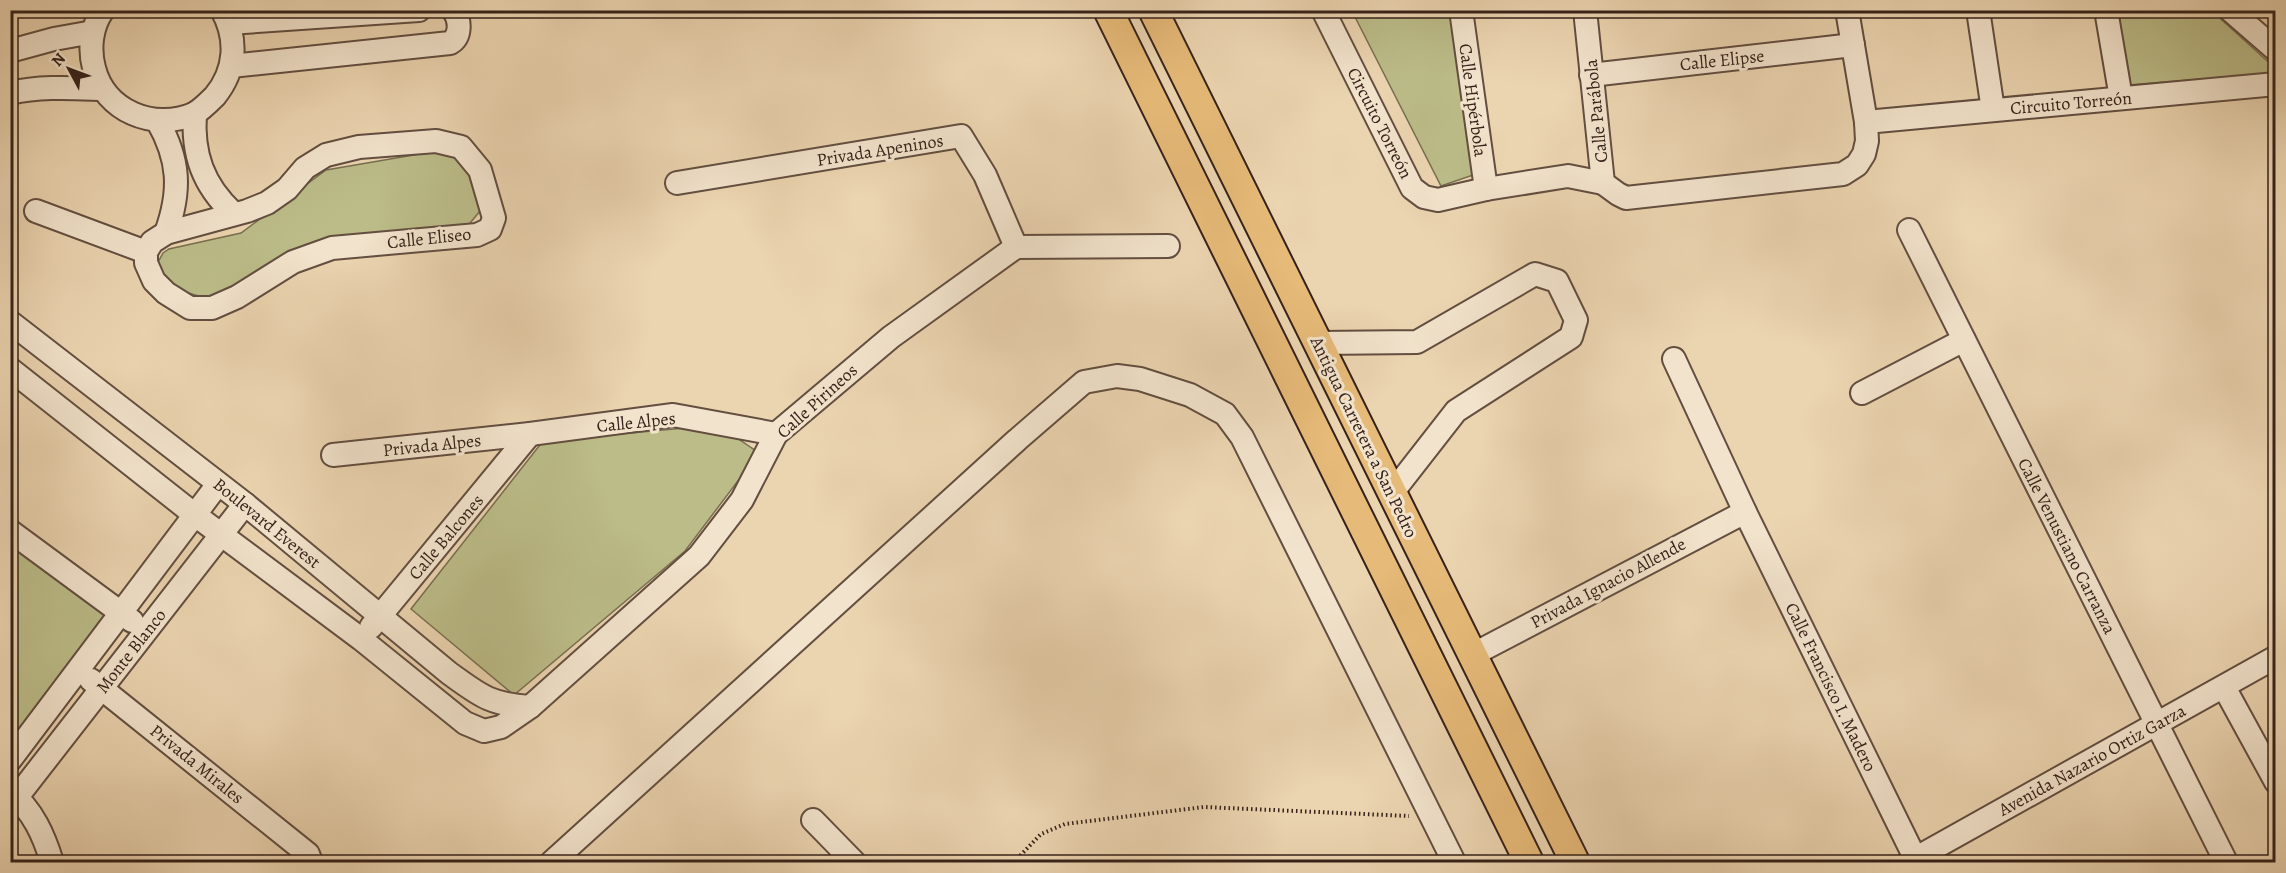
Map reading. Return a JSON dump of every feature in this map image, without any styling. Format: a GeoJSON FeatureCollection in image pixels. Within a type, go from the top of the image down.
{"type":"FeatureCollection","features":[{"type":"Feature","properties":{"kind":"main road"},"geometry":{"type":"LineString","coordinates":[[1108,10],[1529,862]]}},
{"type":"Feature","properties":{"kind":"main road","name":"Antigua Carretera a San Pedro"},"geometry":{"type":"LineString","coordinates":[[1153,10],[1575,862]]}},
{"type":"Feature","properties":{"kind":"street"},"geometry":{"type":"LineString","coordinates":[[103,10],[93,32],[91,45],[92,60],[102,89],[126,111],[157,120],[174,119],[195,113],[224,85],[231,66],[233,51],[225,16],[419,10]]}},
{"type":"Feature","properties":{"kind":"street"},"geometry":{"type":"LineString","coordinates":[[231,66],[450,43],[459,35],[457,15],[453,10]]}},
{"type":"Feature","properties":{"kind":"street","name":"Circuito Torreón"},"geometry":{"type":"LineString","coordinates":[[1323,10],[1412,188],[1424,197],[1438,200],[1486,189],[1568,176],[1603,183]]}},
{"type":"Feature","properties":{"kind":"street","name":"Calle Hipérbola"},"geometry":{"type":"LineString","coordinates":[[1461,10],[1486,189]]}},
{"type":"Feature","properties":{"kind":"street","name":"Calle Parábola"},"geometry":{"type":"LineString","coordinates":[[1585,10],[1603,183],[1626,198],[1844,174],[1857,165],[1864,154],[1867,141],[1866,122]]}},
{"type":"Feature","properties":{"kind":"street"},"geometry":{"type":"LineString","coordinates":[[1848,10],[1866,122]]}},
{"type":"Feature","properties":{"kind":"street"},"geometry":{"type":"LineString","coordinates":[[1978,10],[1993,110]]}},
{"type":"Feature","properties":{"kind":"street"},"geometry":{"type":"LineString","coordinates":[[2106,10],[2121,98]]}},
{"type":"Feature","properties":{"kind":"street"},"geometry":{"type":"LineString","coordinates":[[2230,10],[2276,50]]}},
{"type":"Feature","properties":{"kind":"street"},"geometry":{"type":"LineString","coordinates":[[10,51],[54,39],[93,32]]}},
{"type":"Feature","properties":{"kind":"street","name":"Calle Elipse"},"geometry":{"type":"LineString","coordinates":[[1591,75],[1853,45]]}},
{"type":"Feature","properties":{"kind":"street","name":"Circuito Torreón"},"geometry":{"type":"LineString","coordinates":[[1866,122],[2276,84]]}},
{"type":"Feature","properties":{"kind":"street"},"geometry":{"type":"LineString","coordinates":[[10,93],[26,89],[63,87],[102,89]]}},
{"type":"Feature","properties":{"kind":"street"},"geometry":{"type":"LineString","coordinates":[[195,113],[195,150],[200,169],[208,186],[219,201],[233,213]]}},
{"type":"Feature","properties":{"kind":"street","name":"Calle Eliseo"},"geometry":{"type":"LineString","coordinates":[[157,120],[174,156],[177,175],[175,204],[166,233]]}},
{"type":"Feature","properties":{"kind":"street","name":"Privada Apeninos"},"geometry":{"type":"LineString","coordinates":[[677,183],[962,136],[985,175],[1016,247]]}},
{"type":"Feature","properties":{"kind":"street","name":"Calle Eliseo"},"geometry":{"type":"LineString","coordinates":[[436,141],[461,147],[480,170],[494,218],[490,229],[477,235],[332,248],[293,262],[237,297],[212,308],[190,308],[166,293],[154,281],[146,263],[146,252],[152,242],[166,233],[233,213],[247,211],[267,203],[287,189],[305,168],[326,155],[358,147],[436,141]]}},
{"type":"Feature","properties":{"kind":"street"},"geometry":{"type":"LineString","coordinates":[[36,211],[146,252]]}},
{"type":"Feature","properties":{"kind":"street","name":"Calle Venustiano Carranza"},"geometry":{"type":"LineString","coordinates":[[1909,230],[2226,862]]}},
{"type":"Feature","properties":{"kind":"street"},"geometry":{"type":"LineString","coordinates":[[1016,247],[1168,246]]}},
{"type":"Feature","properties":{"kind":"street","name":"Calle Pirineos"},"geometry":{"type":"LineString","coordinates":[[484,731],[501,727],[530,707],[699,556],[742,500],[776,434],[891,337],[1016,247]]}},
{"type":"Feature","properties":{"kind":"street"},"geometry":{"type":"LineString","coordinates":[[1318,343],[1417,342],[1535,274],[1557,281],[1576,320],[1571,337],[1456,411],[1392,493]]}},
{"type":"Feature","properties":{"kind":"street","name":"Boulevard Everest"},"geometry":{"type":"LineString","coordinates":[[10,322],[245,504],[448,673],[483,698],[505,705],[530,707]]}},
{"type":"Feature","properties":{"kind":"street"},"geometry":{"type":"LineString","coordinates":[[1862,393],[1964,340]]}},
{"type":"Feature","properties":{"kind":"street","name":"Calle Francisco I. Madero"},"geometry":{"type":"LineString","coordinates":[[1674,359],[1745,512],[1914,861]]}},
{"type":"Feature","properties":{"kind":"street","name":"Boulevard Everest"},"geometry":{"type":"LineString","coordinates":[[10,369],[195,515],[361,639],[465,723],[484,731]]}},
{"type":"Feature","properties":{"kind":"street"},"geometry":{"type":"LineString","coordinates":[[559,861],[1084,382],[1117,376],[1140,379],[1190,395],[1226,414],[1242,437],[1454,862]]}},
{"type":"Feature","properties":{"kind":"street","name":"Calle Alpes"},"geometry":{"type":"LineString","coordinates":[[530,434],[673,415],[776,434]]}},
{"type":"Feature","properties":{"kind":"street","name":"Privada Alpes"},"geometry":{"type":"LineString","coordinates":[[333,455],[530,434]]}},
{"type":"Feature","properties":{"kind":"street","name":"Calle Balcones"},"geometry":{"type":"LineString","coordinates":[[361,639],[530,434]]}},
{"type":"Feature","properties":{"kind":"street","name":"Monte Blanco"},"geometry":{"type":"LineString","coordinates":[[10,760],[218,484]]}},
{"type":"Feature","properties":{"kind":"street","name":"Monte Blanco"},"geometry":{"type":"LineString","coordinates":[[14,795],[245,504]]}},
{"type":"Feature","properties":{"kind":"street","name":"Privada Ignacio Allende"},"geometry":{"type":"LineString","coordinates":[[1472,655],[1745,512]]}},
{"type":"Feature","properties":{"kind":"street"},"geometry":{"type":"LineString","coordinates":[[10,531],[146,631]]}},
{"type":"Feature","properties":{"kind":"street","name":"Avenida Nazario Ortiz Garza"},"geometry":{"type":"LineString","coordinates":[[1914,861],[2276,657]]}},
{"type":"Feature","properties":{"kind":"street","name":"Privada Mirales"},"geometry":{"type":"LineString","coordinates":[[78,670],[308,854],[311,862]]}},
{"type":"Feature","properties":{"kind":"street"},"geometry":{"type":"LineString","coordinates":[[2224,687],[2276,782]]}},
{"type":"Feature","properties":{"kind":"street"},"geometry":{"type":"LineString","coordinates":[[14,795],[32,815],[45,839],[52,862]]}},
{"type":"Feature","properties":{"kind":"street"},"geometry":{"type":"LineString","coordinates":[[813,820],[854,862]]}},
{"type":"Feature","properties":{"kind":"path"},"geometry":{"type":"LineString","coordinates":[[1014,862],[1041,834],[1065,824],[1204,807],[1431,817]]}},
{"type":"Feature","properties":{"kind":"green space"},"geometry":{"type":"Polygon","coordinates":[[[1352,11],[1457,11],[1476,174],[1441,186],[1352,11]]]}},
{"type":"Feature","properties":{"kind":"green space"},"geometry":{"type":"Polygon","coordinates":[[[2115,11],[2212,11],[2275,68],[2275,73],[2129,85],[2115,11]]]}},
{"type":"Feature","properties":{"kind":"green space"},"geometry":{"type":"Polygon","coordinates":[[[437,151],[456,158],[469,175],[480,211],[466,228],[330,240],[211,299],[179,289],[156,266],[163,253],[169,249],[241,233],[326,170],[437,151]]]}},
{"type":"Feature","properties":{"kind":"green space"},"geometry":{"type":"Polygon","coordinates":[[[685,428],[734,436],[759,453],[685,551],[514,695],[411,609],[543,441],[685,428]]]}},
{"type":"Feature","properties":{"kind":"green space"},"geometry":{"type":"Polygon","coordinates":[[[11,544],[105,614],[11,743],[11,544]]]}}]}
